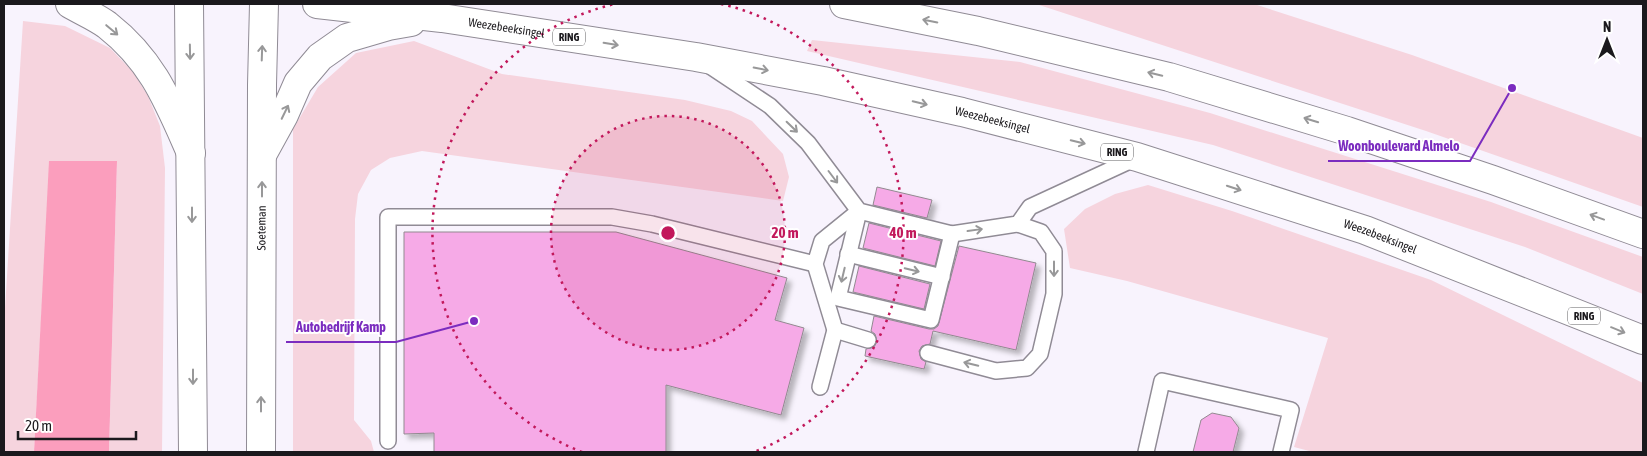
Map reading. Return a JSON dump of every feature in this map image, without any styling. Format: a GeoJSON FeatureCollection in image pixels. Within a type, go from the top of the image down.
{"type":"FeatureCollection","features":[{"type":"Feature","properties":{"kind":"main road"},"geometry":{"type":"LineString","coordinates":[[70,4],[106,24],[127,43],[149,68],[164,92],[191,152]]}},
{"type":"Feature","properties":{"kind":"main road"},"geometry":{"type":"LineString","coordinates":[[189,4],[194,452]]}},
{"type":"Feature","properties":{"kind":"main road","name":"Soeteman"},"geometry":{"type":"LineString","coordinates":[[261,452],[264,4]]}},
{"type":"Feature","properties":{"kind":"main road","name":"Weezebeeksingel"},"geometry":{"type":"LineString","coordinates":[[316,4],[442,18],[696,56],[823,81],[962,112],[1137,157],[1365,230],[1643,340]]}},
{"type":"Feature","properties":{"kind":"main road"},"geometry":{"type":"LineString","coordinates":[[844,4],[978,31],[1169,78],[1347,131],[1493,180],[1643,234]]}},
{"type":"Feature","properties":{"kind":"main road"},"geometry":{"type":"LineString","coordinates":[[262,154],[284,115],[298,83],[320,56],[347,38],[388,26],[442,18]]}},
{"type":"Feature","properties":{"kind":"lane"},"geometry":{"type":"LineString","coordinates":[[696,56],[770,106],[808,143],[859,211],[952,234],[1018,224],[1041,232],[1054,250],[1054,294],[1040,354],[1027,368],[996,371],[928,353]]}},
{"type":"Feature","properties":{"kind":"lane"},"geometry":{"type":"LineString","coordinates":[[1018,224],[1030,207],[1137,157]]}},
{"type":"Feature","properties":{"kind":"lane"},"geometry":{"type":"LineString","coordinates":[[859,211],[838,298],[931,320],[952,234]]}},
{"type":"Feature","properties":{"kind":"lane"},"geometry":{"type":"LineString","coordinates":[[820,387],[835,330],[815,264],[822,241],[859,211]]}},
{"type":"Feature","properties":{"kind":"lane"},"geometry":{"type":"LineString","coordinates":[[388,441],[388,217],[612,217],[652,224],[815,264]]}},
{"type":"Feature","properties":{"kind":"lane"},"geometry":{"type":"LineString","coordinates":[[848,254],[942,277]]}},
{"type":"Feature","properties":{"kind":"lane"},"geometry":{"type":"LineString","coordinates":[[835,330],[868,340]]}},
{"type":"Feature","properties":{"kind":"lane"},"geometry":{"type":"LineString","coordinates":[[1146,452],[1162,381],[1290,410],[1281,452]]}},
{"type":"Feature","properties":{"kind":"shaded area"},"geometry":{"type":"Polygon","coordinates":[[[1036,4],[1254,4],[1412,55],[1643,138],[1643,207],[1426,131],[1036,4]]]}},
{"type":"Feature","properties":{"kind":"shaded area"},"geometry":{"type":"Polygon","coordinates":[[[23,21],[65,26],[110,48],[133,72],[148,96],[160,126],[165,168],[162,452],[109,452],[117,161],[50,161],[34,452],[4,452],[4,324],[23,21]]]}},
{"type":"Feature","properties":{"kind":"shaded area"},"geometry":{"type":"Polygon","coordinates":[[[812,40],[1020,62],[1210,113],[1491,202],[1643,257],[1643,294],[1525,247],[1213,145],[807,51],[812,40]]]}},
{"type":"Feature","properties":{"kind":"shaded area"},"geometry":{"type":"Polygon","coordinates":[[[414,41],[502,74],[685,100],[731,111],[752,121],[783,154],[789,177],[783,201],[422,151],[390,158],[371,170],[358,194],[355,219],[354,420],[371,441],[374,452],[293,452],[293,129],[318,87],[356,53],[414,41]]]}},
{"type":"Feature","properties":{"kind":"shaded area"},"geometry":{"type":"Polygon","coordinates":[[[49,161],[117,161],[109,452],[34,452],[49,161]]]}},
{"type":"Feature","properties":{"kind":"shaded area"},"geometry":{"type":"Polygon","coordinates":[[[1148,185],[1232,211],[1431,280],[1643,383],[1643,452],[1313,452],[1294,447],[1328,338],[1127,281],[1070,268],[1064,229],[1085,209],[1115,194],[1148,185]]]}},
{"type":"Feature","properties":{"kind":"building"},"geometry":{"type":"Polygon","coordinates":[[[877,187],[932,200],[927,218],[873,205],[877,187]]]}},
{"type":"Feature","properties":{"kind":"building"},"geometry":{"type":"Polygon","coordinates":[[[869,223],[941,241],[935,266],[863,248],[869,223]]]}},
{"type":"Feature","properties":{"kind":"building"},"geometry":{"type":"Polygon","coordinates":[[[404,232],[616,232],[787,278],[775,320],[804,328],[781,415],[666,385],[666,452],[434,452],[434,433],[404,434],[404,232]]]}},
{"type":"Feature","properties":{"kind":"building"},"geometry":{"type":"Polygon","coordinates":[[[959,246],[1036,263],[1016,350],[933,331],[930,344],[922,346],[919,351],[921,359],[926,362],[924,369],[865,356],[866,349],[874,347],[877,342],[875,334],[871,331],[874,316],[929,329],[934,329],[938,326],[959,246]]]}},
{"type":"Feature","properties":{"kind":"building"},"geometry":{"type":"Polygon","coordinates":[[[859,266],[930,284],[924,309],[853,292],[859,266]]]}},
{"type":"Feature","properties":{"kind":"building"},"geometry":{"type":"Polygon","coordinates":[[[1212,413],[1231,417],[1239,428],[1233,452],[1193,452],[1201,420],[1212,413]]]}},
{"type":"Feature","properties":{"kind":"place","name":"Woonboulevard Almelo"},"geometry":{"type":"Point","coordinates":[1512,88]}},
{"type":"Feature","properties":{"kind":"place","name":"Autobedrijf Kamp"},"geometry":{"type":"Point","coordinates":[474,321]}}]}
